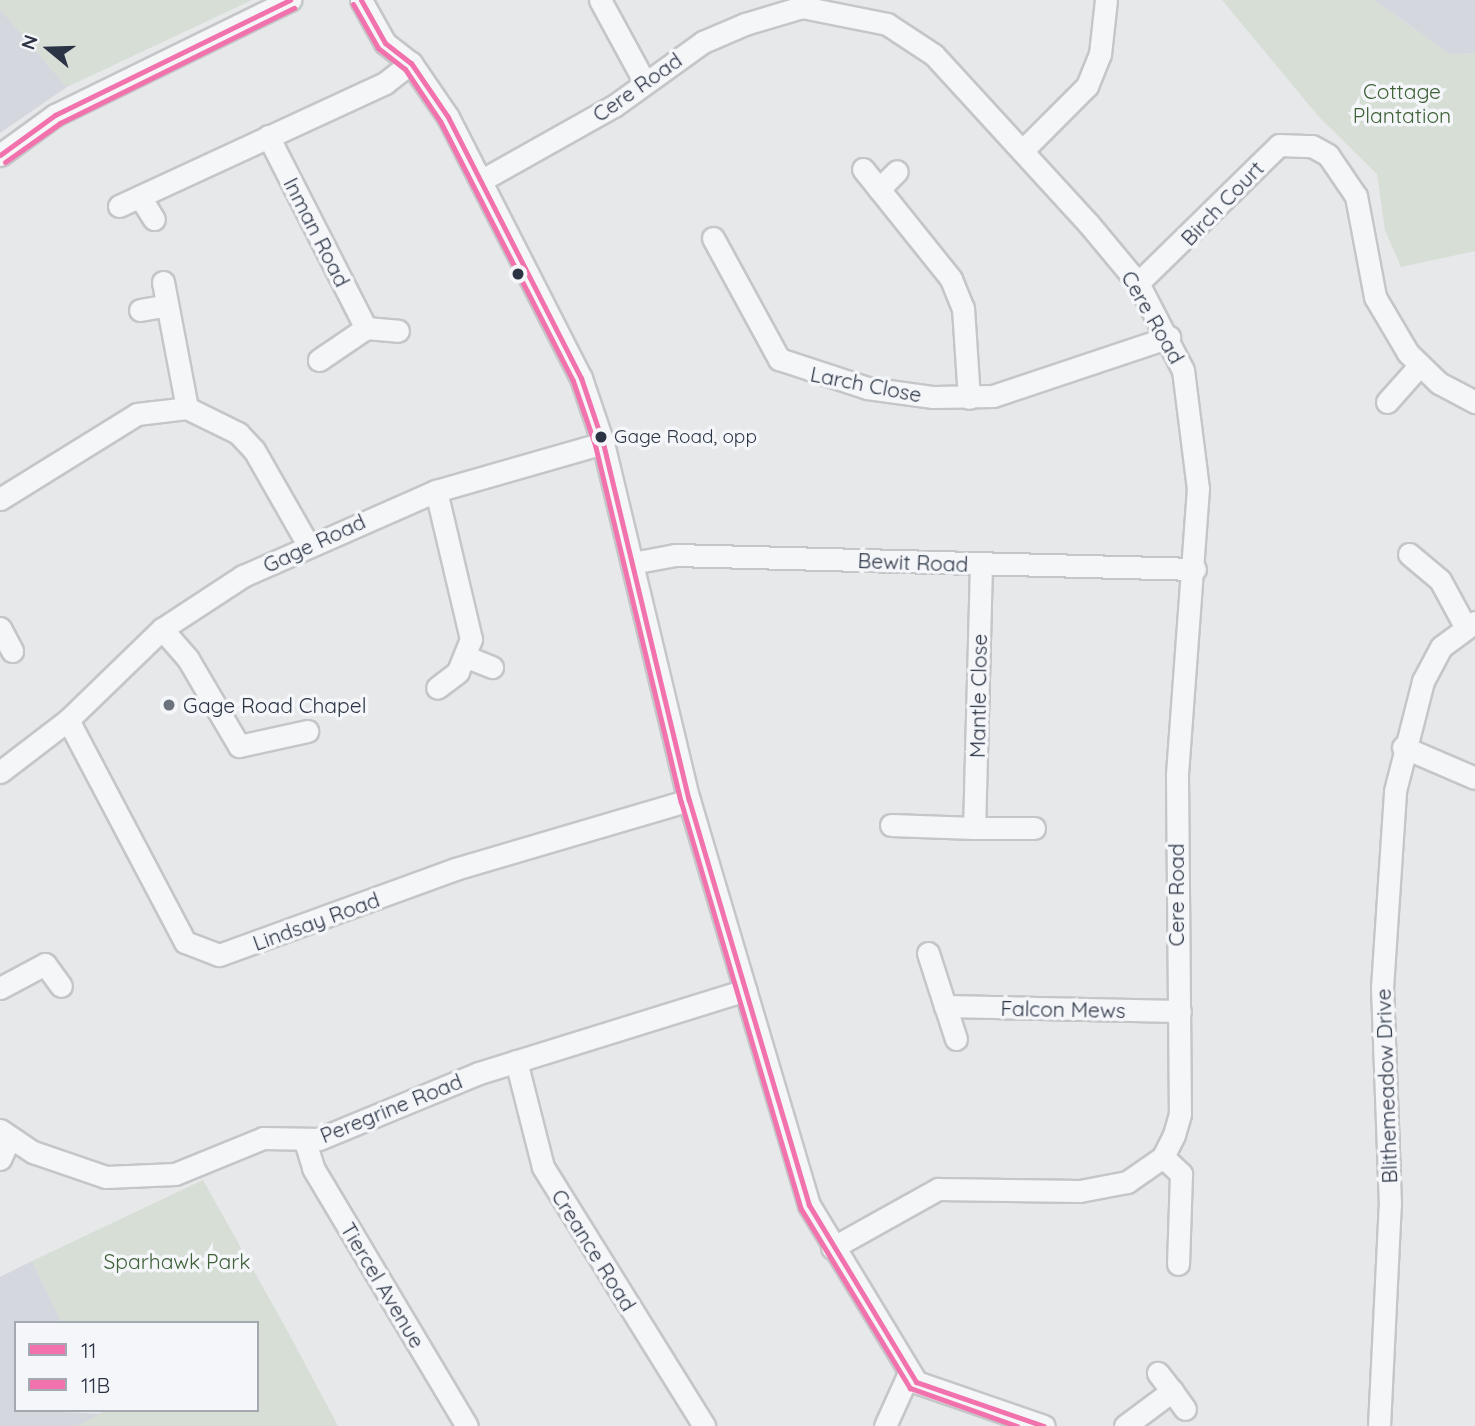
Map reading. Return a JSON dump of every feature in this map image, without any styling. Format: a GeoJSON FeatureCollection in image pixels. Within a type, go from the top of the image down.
{"type":"FeatureCollection","features":[{"type":"Feature","properties":{"kind":"street"},"geometry":{"type":"LineString","coordinates":[[0,155],[55,115],[290,0]]}},
{"type":"Feature","properties":{"kind":"street"},"geometry":{"type":"LineString","coordinates":[[361,0],[385,43],[411,63],[482,180],[581,378],[603,443],[689,800],[809,1205],[832,1248],[909,1373],[932,1391],[1044,1426]]}},
{"type":"Feature","properties":{"kind":"street"},"geometry":{"type":"LineString","coordinates":[[600,0],[644,81]]}},
{"type":"Feature","properties":{"kind":"street"},"geometry":{"type":"LineString","coordinates":[[1022,151],[1087,86],[1101,54],[1106,0]]}},
{"type":"Feature","properties":{"kind":"street","name":"Cere Road"},"geometry":{"type":"LineString","coordinates":[[482,180],[614,106],[644,81],[703,42],[788,6],[823,8],[912,37],[1022,151],[1138,283],[1169,337],[1183,370],[1194,436],[1195,569],[1177,775],[1180,1114],[1163,1157]]}},
{"type":"Feature","properties":{"kind":"street"},"geometry":{"type":"LineString","coordinates":[[119,206],[385,83],[411,63]]}},
{"type":"Feature","properties":{"kind":"street","name":"Inman Road"},"geometry":{"type":"LineString","coordinates":[[268,136],[366,328]]}},
{"type":"Feature","properties":{"kind":"street","name":"Birch Court"},"geometry":{"type":"LineString","coordinates":[[1138,283],[1279,145],[1312,146],[1328,155],[1356,196],[1375,297],[1419,366]]}},
{"type":"Feature","properties":{"kind":"street"},"geometry":{"type":"LineString","coordinates":[[863,169],[951,278],[963,307],[969,398]]}},
{"type":"Feature","properties":{"kind":"street"},"geometry":{"type":"LineString","coordinates":[[879,189],[897,171]]}},
{"type":"Feature","properties":{"kind":"street"},"geometry":{"type":"LineString","coordinates":[[140,197],[154,219]]}},
{"type":"Feature","properties":{"kind":"street","name":"Larch Close"},"geometry":{"type":"LineString","coordinates":[[713,238],[779,359],[867,388],[969,398],[1035,386],[1169,337]]}},
{"type":"Feature","properties":{"kind":"street"},"geometry":{"type":"LineString","coordinates":[[163,282],[187,408]]}},
{"type":"Feature","properties":{"kind":"street"},"geometry":{"type":"LineString","coordinates":[[140,310],[167,305]]}},
{"type":"Feature","properties":{"kind":"street"},"geometry":{"type":"LineString","coordinates":[[319,360],[366,328],[398,331]]}},
{"type":"Feature","properties":{"kind":"street"},"geometry":{"type":"LineString","coordinates":[[1387,402],[1419,366],[1475,402]]}},
{"type":"Feature","properties":{"kind":"street"},"geometry":{"type":"LineString","coordinates":[[0,499],[137,414],[187,408],[238,433],[254,450],[307,543]]}},
{"type":"Feature","properties":{"kind":"street","name":"Gage Road"},"geometry":{"type":"LineString","coordinates":[[0,772],[68,720],[162,629],[202,600],[307,543],[436,491],[603,443]]}},
{"type":"Feature","properties":{"kind":"street"},"geometry":{"type":"LineString","coordinates":[[436,491],[463,593],[471,639],[467,657],[436,688]]}},
{"type":"Feature","properties":{"kind":"street","name":"Blithemeadow Drive"},"geometry":{"type":"LineString","coordinates":[[1379,1426],[1390,1205],[1382,988],[1387,868],[1403,747],[1429,670],[1441,647],[1470,624],[1440,580],[1409,554]]}},
{"type":"Feature","properties":{"kind":"street","name":"Bewit Road"},"geometry":{"type":"LineString","coordinates":[[632,563],[675,555],[1195,569]]}},
{"type":"Feature","properties":{"kind":"street","name":"Mantle Close"},"geometry":{"type":"LineString","coordinates":[[974,828],[981,564]]}},
{"type":"Feature","properties":{"kind":"street"},"geometry":{"type":"LineString","coordinates":[[0,628],[12,651]]}},
{"type":"Feature","properties":{"kind":"street"},"geometry":{"type":"LineString","coordinates":[[162,629],[188,659],[235,754],[307,731]]}},
{"type":"Feature","properties":{"kind":"street"},"geometry":{"type":"LineString","coordinates":[[467,657],[492,667]]}},
{"type":"Feature","properties":{"kind":"street","name":"Lindsay Road"},"geometry":{"type":"LineString","coordinates":[[68,720],[185,942],[209,954],[240,949],[455,869],[689,800]]}},
{"type":"Feature","properties":{"kind":"street"},"geometry":{"type":"LineString","coordinates":[[1403,747],[1475,778]]}},
{"type":"Feature","properties":{"kind":"street"},"geometry":{"type":"LineString","coordinates":[[891,825],[1034,828]]}},
{"type":"Feature","properties":{"kind":"street"},"geometry":{"type":"LineString","coordinates":[[928,953],[956,1039]]}},
{"type":"Feature","properties":{"kind":"street"},"geometry":{"type":"LineString","coordinates":[[0,988],[45,964],[61,986]]}},
{"type":"Feature","properties":{"kind":"street","name":"Peregrine Road"},"geometry":{"type":"LineString","coordinates":[[5,1134],[68,1167],[136,1178],[187,1171],[263,1138],[305,1141],[516,1061],[745,990]]}},
{"type":"Feature","properties":{"kind":"street","name":"Falcon Mews"},"geometry":{"type":"LineString","coordinates":[[945,1006],[1180,1011]]}},
{"type":"Feature","properties":{"kind":"street","name":"Creance Road"},"geometry":{"type":"LineString","coordinates":[[516,1061],[543,1167],[704,1426]]}},
{"type":"Feature","properties":{"kind":"street"},"geometry":{"type":"LineString","coordinates":[[0,1158],[5,1134]]}},
{"type":"Feature","properties":{"kind":"street","name":"Tiercel Avenue"},"geometry":{"type":"LineString","coordinates":[[305,1141],[313,1168],[467,1426]]}},
{"type":"Feature","properties":{"kind":"street"},"geometry":{"type":"LineString","coordinates":[[832,1248],[939,1189],[1104,1189],[1127,1182],[1163,1157],[1181,1174],[1178,1264]]}},
{"type":"Feature","properties":{"kind":"street"},"geometry":{"type":"LineString","coordinates":[[885,1426],[909,1373]]}},
{"type":"Feature","properties":{"kind":"street"},"geometry":{"type":"LineString","coordinates":[[1158,1373],[1185,1409]]}},
{"type":"Feature","properties":{"kind":"street"},"geometry":{"type":"LineString","coordinates":[[1125,1426],[1172,1391]]}},
{"type":"Feature","properties":{"kind":"shaded area"},"geometry":{"type":"Polygon","coordinates":[[[1374,0],[1475,0],[1475,53],[1451,55],[1374,0]]]}},
{"type":"Feature","properties":{"kind":"shaded area"},"geometry":{"type":"Polygon","coordinates":[[[0,9],[67,87],[0,133],[0,9]]]}},
{"type":"Feature","properties":{"kind":"shaded area"},"geometry":{"type":"Polygon","coordinates":[[[32,1261],[61,1321],[14,1321],[14,1412],[107,1414],[78,1426],[0,1426],[0,1277],[32,1261]]]}},
{"type":"Feature","properties":{"kind":"green space"},"geometry":{"type":"Polygon","coordinates":[[[0,0],[252,0],[67,87],[0,9],[0,0]]]}},
{"type":"Feature","properties":{"kind":"green space","name":"Cottage Plantation"},"geometry":{"type":"Polygon","coordinates":[[[1222,0],[1374,0],[1451,55],[1475,53],[1475,251],[1401,267],[1385,230],[1377,174],[1319,117],[1222,0]]]}},
{"type":"Feature","properties":{"kind":"green space","name":"Sparhawk Park"},"geometry":{"type":"Polygon","coordinates":[[[203,1180],[338,1426],[78,1426],[102,1412],[259,1412],[259,1321],[61,1321],[32,1261],[203,1180]]]}},
{"type":"Feature","properties":{"kind":"transit line","name":"11"},"geometry":{"type":"LineString","coordinates":[[0,155],[55,115],[290,0]]}},
{"type":"Feature","properties":{"kind":"transit line","name":"11"},"geometry":{"type":"LineString","coordinates":[[361,0],[385,43],[411,63],[448,117],[581,378],[603,443],[689,800],[809,1205],[916,1382],[1044,1426]]}},
{"type":"Feature","properties":{"kind":"transit line","name":"11B"},"geometry":{"type":"LineString","coordinates":[[353,4],[378,48],[405,69],[440,121],[573,381],[595,445],[681,802],[801,1209],[910,1388],[1017,1426]]}},
{"type":"Feature","properties":{"kind":"transit line","name":"11B"},"geometry":{"type":"LineString","coordinates":[[5,162],[60,123],[294,8]]}},
{"type":"Feature","properties":{"kind":"place","name":"Gage Road, opp"},"geometry":{"type":"Point","coordinates":[601,437]}},
{"type":"Feature","properties":{"kind":"place","name":"Gage Road Chapel"},"geometry":{"type":"Point","coordinates":[169,705]}}]}
